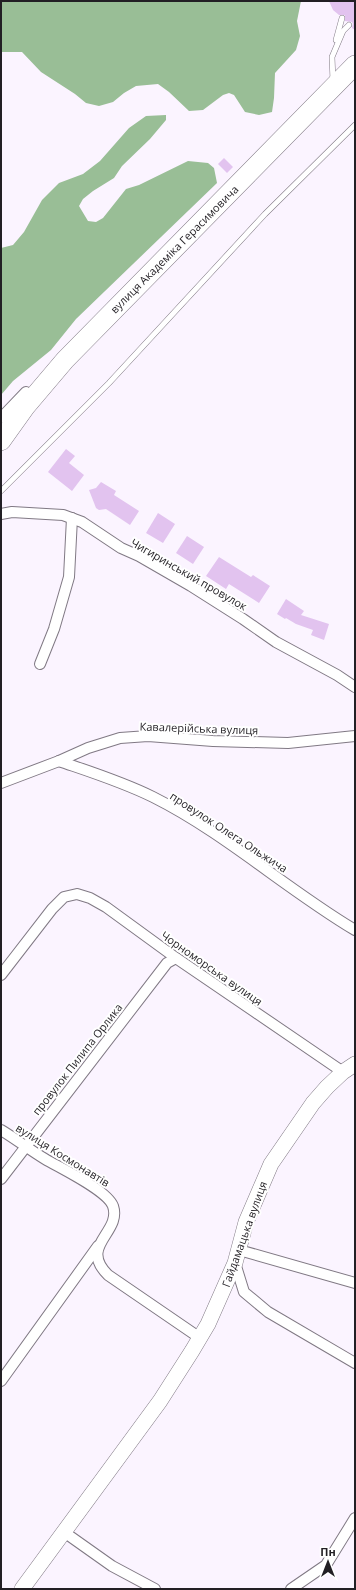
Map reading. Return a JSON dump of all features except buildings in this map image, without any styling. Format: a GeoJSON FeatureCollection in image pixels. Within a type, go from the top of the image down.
{"type":"FeatureCollection","features":[{"type":"Feature","properties":{"kind":"highway","name":"вулиця Академіка Герасимовича"},"geometry":{"type":"LineString","coordinates":[[1,441],[26,406],[65,360],[355,65]]}},
{"type":"Feature","properties":{"kind":"main road","name":"Гайдамацька вулиця"},"geometry":{"type":"LineString","coordinates":[[22,1589],[160,1401],[200,1338],[208,1324],[237,1256],[246,1222],[271,1164],[313,1104],[327,1087],[349,1068]]}},
{"type":"Feature","properties":{"kind":"street"},"geometry":{"type":"LineString","coordinates":[[1,418],[40,377],[65,360]]}},
{"type":"Feature","properties":{"kind":"street","name":"Чигиринський провулок"},"geometry":{"type":"LineString","coordinates":[[1,514],[12,512],[63,515],[82,522],[121,548],[139,556],[191,586],[276,642],[337,674],[355,687]]}},
{"type":"Feature","properties":{"kind":"street"},"geometry":{"type":"LineString","coordinates":[[40,664],[54,629],[69,577],[72,518]]}},
{"type":"Feature","properties":{"kind":"street","name":"Кавалерійська вулиця"},"geometry":{"type":"LineString","coordinates":[[1,783],[59,761],[88,748],[120,738],[148,736],[213,741],[288,743],[355,736]]}},
{"type":"Feature","properties":{"kind":"street","name":"провулок Олега Ольжича"},"geometry":{"type":"LineString","coordinates":[[59,761],[126,784],[153,797],[198,824],[332,916],[355,930]]}},
{"type":"Feature","properties":{"kind":"street","name":"Чорноморська вулиця"},"geometry":{"type":"LineString","coordinates":[[1,975],[52,909],[64,897],[77,894],[90,898],[106,907],[176,958],[349,1068]]}},
{"type":"Feature","properties":{"kind":"street","name":"провулок Пилипа Орлика"},"geometry":{"type":"LineString","coordinates":[[1,1179],[167,963],[176,958]]}},
{"type":"Feature","properties":{"kind":"street","name":"вулиця Космонавтів"},"geometry":{"type":"LineString","coordinates":[[1,1130],[44,1159],[99,1190],[107,1198],[112,1205],[114,1215],[112,1224],[100,1244],[98,1260],[100,1267],[108,1275],[200,1338]]}},
{"type":"Feature","properties":{"kind":"street"},"geometry":{"type":"LineString","coordinates":[[1,1381],[100,1244]]}},
{"type":"Feature","properties":{"kind":"street"},"geometry":{"type":"LineString","coordinates":[[355,1283],[237,1256],[244,1292],[268,1312],[355,1363]]}},
{"type":"Feature","properties":{"kind":"street"},"geometry":{"type":"LineString","coordinates":[[291,1589],[326,1565],[355,1518]]}},
{"type":"Feature","properties":{"kind":"street"},"geometry":{"type":"LineString","coordinates":[[64,1532],[112,1566],[155,1589]]}},
{"type":"Feature","properties":{"kind":"lane"},"geometry":{"type":"LineString","coordinates":[[333,87],[332,57],[342,18]]}},
{"type":"Feature","properties":{"kind":"lane"},"geometry":{"type":"LineString","coordinates":[[332,57],[343,31],[349,25]]}},
{"type":"Feature","properties":{"kind":"lane"},"geometry":{"type":"LineString","coordinates":[[1,491],[109,384],[265,214],[355,125]]}},
{"type":"Feature","properties":{"kind":"green space"},"geometry":{"type":"Polygon","coordinates":[[[1,1],[301,1],[297,21],[300,36],[296,50],[275,73],[272,112],[259,115],[245,112],[234,95],[229,93],[223,95],[203,110],[189,111],[158,84],[136,86],[113,102],[99,106],[86,103],[41,72],[22,52],[1,52],[1,1]]]}},
{"type":"Feature","properties":{"kind":"green space"},"geometry":{"type":"Polygon","coordinates":[[[166,115],[166,120],[150,139],[122,166],[114,178],[83,199],[79,206],[88,221],[96,222],[103,218],[126,189],[139,185],[188,161],[208,163],[214,168],[217,183],[76,319],[51,350],[13,381],[1,395],[1,248],[13,245],[24,232],[42,200],[59,183],[83,174],[100,161],[129,128],[146,116],[166,115]]]}}]}
